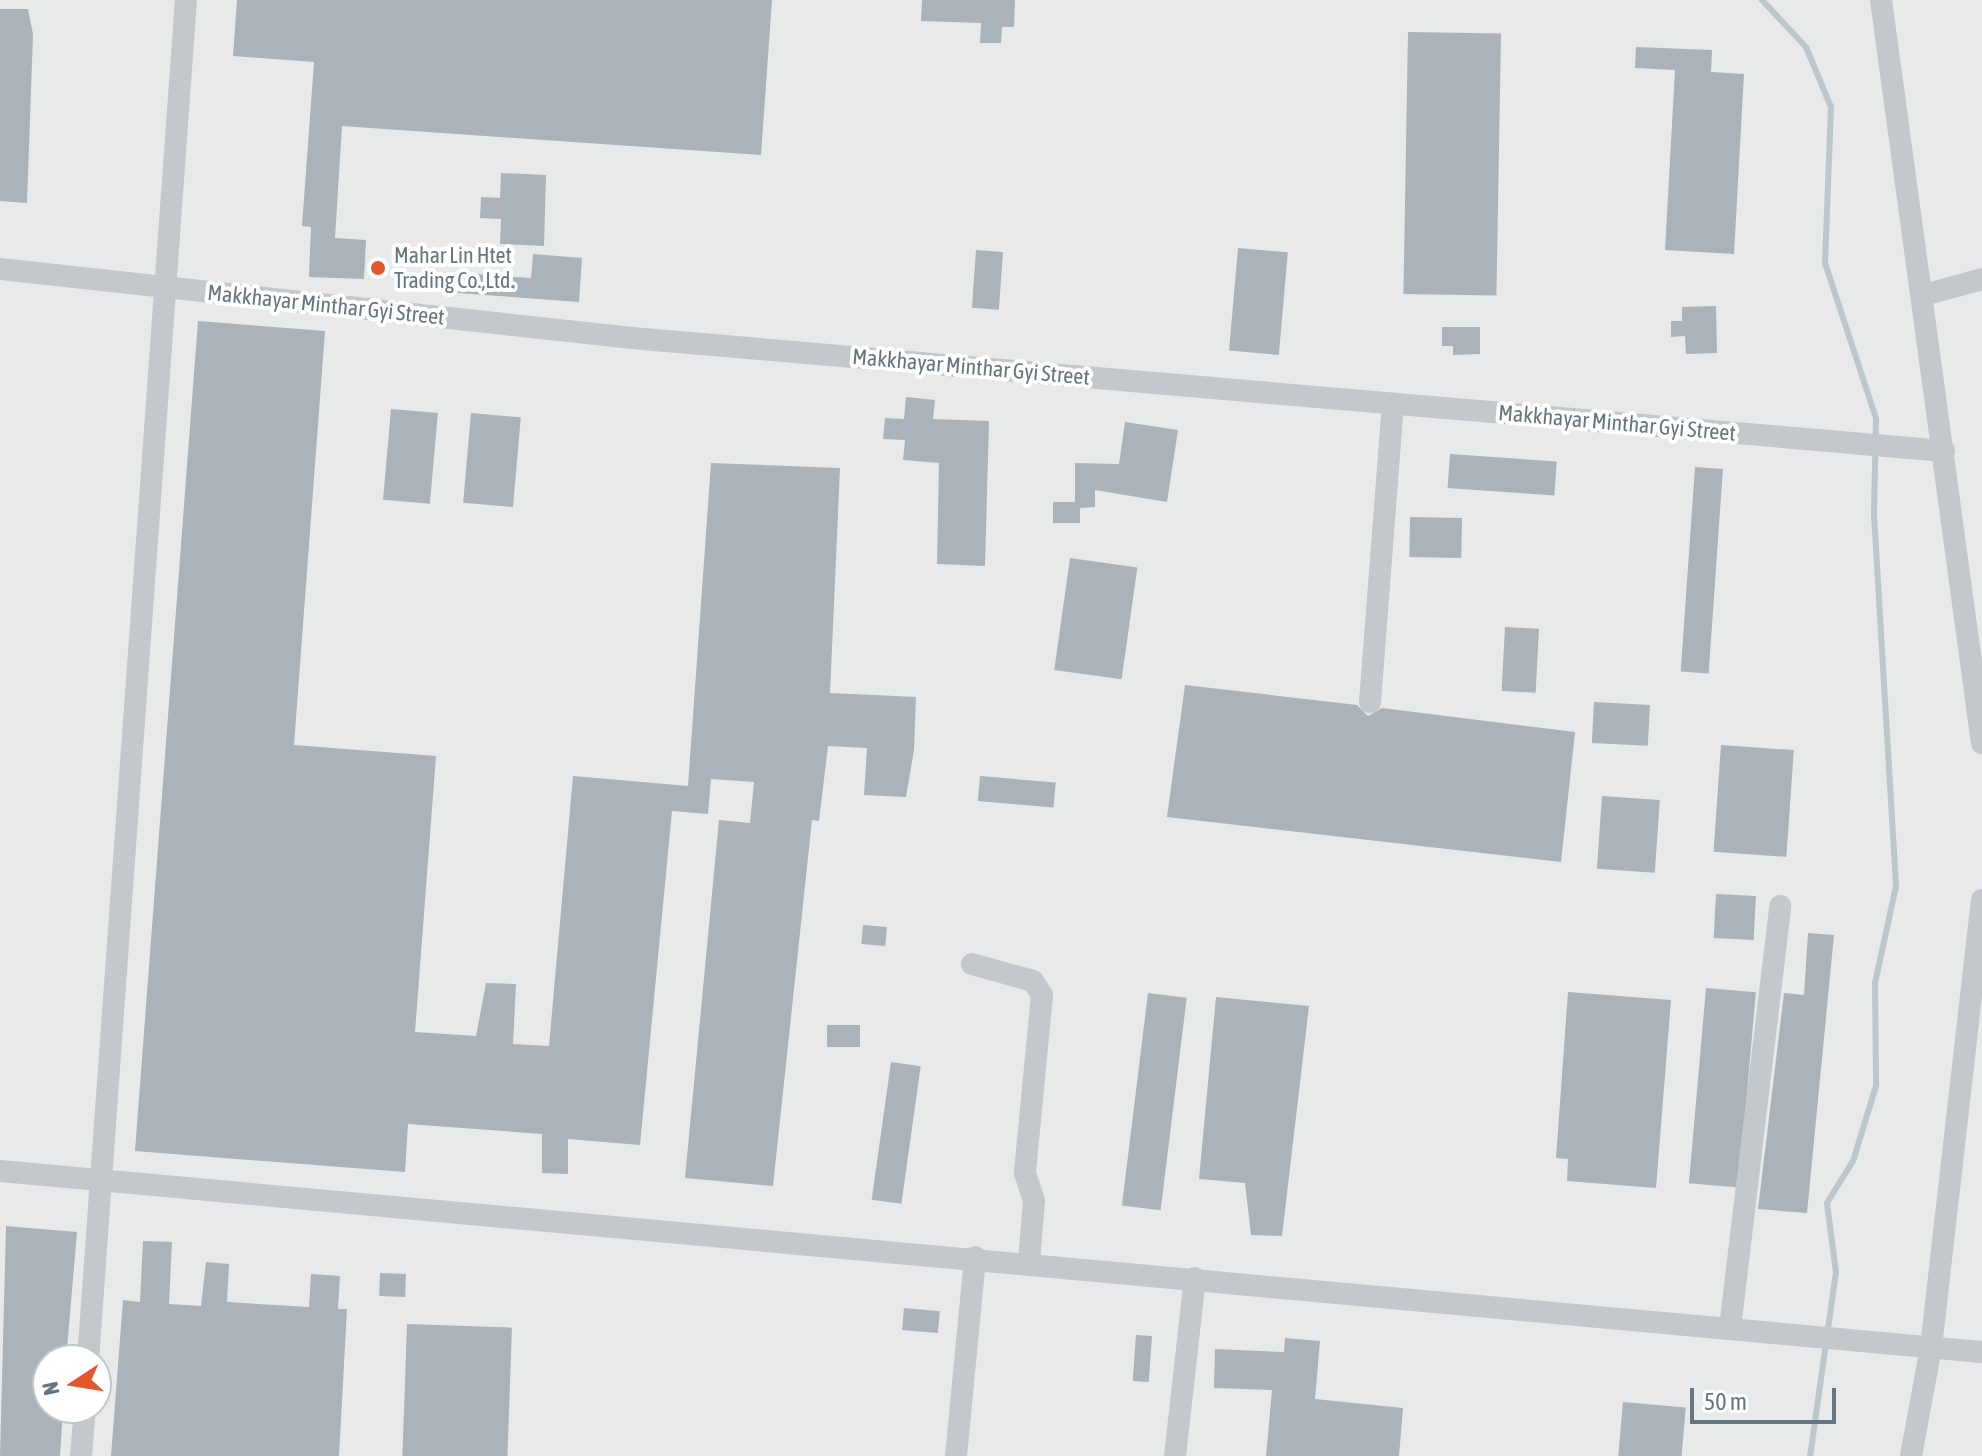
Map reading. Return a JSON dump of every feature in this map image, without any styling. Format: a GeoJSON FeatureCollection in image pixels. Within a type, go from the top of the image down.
{"type":"FeatureCollection","features":[{"type":"Feature","properties":{"kind":"street"},"geometry":{"type":"LineString","coordinates":[[89,1344],[186,0]]}},
{"type":"Feature","properties":{"kind":"street"},"geometry":{"type":"LineString","coordinates":[[1881,0],[1924,295],[1982,743]]}},
{"type":"Feature","properties":{"kind":"street","name":"Makkhayar Minthar Gyi Street"},"geometry":{"type":"LineString","coordinates":[[0,269],[632,338],[1944,451]]}},
{"type":"Feature","properties":{"kind":"street"},"geometry":{"type":"LineString","coordinates":[[1924,295],[1982,279]]}},
{"type":"Feature","properties":{"kind":"street"},"geometry":{"type":"LineString","coordinates":[[1370,702],[1393,404]]}},
{"type":"Feature","properties":{"kind":"street"},"geometry":{"type":"LineString","coordinates":[[1911,1456],[1931,1347],[1982,900]]}},
{"type":"Feature","properties":{"kind":"street"},"geometry":{"type":"LineString","coordinates":[[1730,1328],[1780,906]]}},
{"type":"Feature","properties":{"kind":"street"},"geometry":{"type":"LineString","coordinates":[[972,964],[1033,981],[1042,995],[1025,1173],[1034,1201],[1029,1262]]}},
{"type":"Feature","properties":{"kind":"street"},"geometry":{"type":"LineString","coordinates":[[0,1171],[975,1257],[1982,1352]]}},
{"type":"Feature","properties":{"kind":"street"},"geometry":{"type":"LineString","coordinates":[[956,1456],[975,1257]]}},
{"type":"Feature","properties":{"kind":"street"},"geometry":{"type":"LineString","coordinates":[[1175,1456],[1195,1278]]}},
{"type":"Feature","properties":{"kind":"street"},"geometry":{"type":"LineString","coordinates":[[81,1456],[84,1424]]}},
{"type":"Feature","properties":{"kind":"shaded area"},"geometry":{"type":"Polygon","coordinates":[[[0,0],[1982,0],[1982,1456],[0,1456],[0,0]]]}},
{"type":"Feature","properties":{"kind":"building"},"geometry":{"type":"Polygon","coordinates":[[[237,0],[772,0],[761,155],[342,126],[335,238],[366,240],[364,279],[309,277],[311,227],[302,226],[314,62],[233,56],[237,0]]]}},
{"type":"Feature","properties":{"kind":"building"},"geometry":{"type":"Polygon","coordinates":[[[922,0],[1015,0],[1014,27],[1002,27],[1001,43],[980,43],[981,23],[921,21],[922,0]]]}},
{"type":"Feature","properties":{"kind":"building"},"geometry":{"type":"Polygon","coordinates":[[[0,9],[28,9],[33,34],[27,203],[0,201],[0,9]]]}},
{"type":"Feature","properties":{"kind":"building"},"geometry":{"type":"Polygon","coordinates":[[[1408,32],[1501,34],[1496,296],[1403,294],[1408,32]]]}},
{"type":"Feature","properties":{"kind":"building"},"geometry":{"type":"Polygon","coordinates":[[[1636,47],[1712,50],[1711,72],[1744,74],[1734,254],[1665,250],[1675,70],[1635,68],[1636,47]]]}},
{"type":"Feature","properties":{"kind":"building"},"geometry":{"type":"Polygon","coordinates":[[[501,173],[546,175],[544,246],[500,244],[501,219],[480,218],[481,197],[500,198],[501,173]]]}},
{"type":"Feature","properties":{"kind":"building"},"geometry":{"type":"Polygon","coordinates":[[[1238,248],[1288,252],[1279,355],[1229,351],[1238,248]]]}},
{"type":"Feature","properties":{"kind":"building"},"geometry":{"type":"Polygon","coordinates":[[[976,250],[1003,252],[999,310],[972,308],[976,250]]]}},
{"type":"Feature","properties":{"kind":"building"},"geometry":{"type":"Polygon","coordinates":[[[533,254],[582,258],[579,302],[458,293],[460,273],[531,278],[533,254]]]}},
{"type":"Feature","properties":{"kind":"building"},"geometry":{"type":"Polygon","coordinates":[[[1716,306],[1717,353],[1686,354],[1685,336],[1671,337],[1671,321],[1682,321],[1682,307],[1716,306]]]}},
{"type":"Feature","properties":{"kind":"building"},"geometry":{"type":"Polygon","coordinates":[[[198,321],[325,331],[294,745],[436,756],[415,1032],[476,1036],[486,983],[516,984],[513,1044],[549,1046],[573,776],[688,786],[711,463],[840,468],[830,693],[916,697],[914,750],[906,797],[864,795],[867,748],[828,746],[819,821],[812,820],[773,1186],[685,1178],[719,820],[750,823],[754,782],[711,779],[708,814],[672,811],[640,1145],[568,1139],[568,1174],[542,1173],[542,1134],[408,1124],[405,1172],[135,1151],[198,321]]]}},
{"type":"Feature","properties":{"kind":"building"},"geometry":{"type":"Polygon","coordinates":[[[1442,327],[1480,327],[1480,354],[1453,355],[1453,346],[1442,346],[1442,327]]]}},
{"type":"Feature","properties":{"kind":"building"},"geometry":{"type":"Polygon","coordinates":[[[906,397],[935,400],[933,419],[989,421],[985,566],[937,564],[939,463],[903,460],[905,440],[883,439],[885,418],[904,419],[906,397]]]}},
{"type":"Feature","properties":{"kind":"building"},"geometry":{"type":"Polygon","coordinates":[[[391,409],[438,413],[430,504],[383,500],[391,409]]]}},
{"type":"Feature","properties":{"kind":"building"},"geometry":{"type":"Polygon","coordinates":[[[471,413],[521,417],[513,507],[463,503],[471,413]]]}},
{"type":"Feature","properties":{"kind":"building"},"geometry":{"type":"Polygon","coordinates":[[[1125,422],[1178,430],[1167,502],[1095,490],[1095,507],[1080,508],[1080,523],[1053,523],[1053,502],[1075,502],[1075,463],[1119,464],[1125,422]]]}},
{"type":"Feature","properties":{"kind":"building"},"geometry":{"type":"Polygon","coordinates":[[[1450,454],[1557,461],[1554,495],[1448,488],[1450,454]]]}},
{"type":"Feature","properties":{"kind":"building"},"geometry":{"type":"Polygon","coordinates":[[[1695,467],[1723,469],[1709,673],[1681,672],[1695,467]]]}},
{"type":"Feature","properties":{"kind":"building"},"geometry":{"type":"Polygon","coordinates":[[[1410,517],[1462,518],[1461,558],[1409,557],[1410,517]]]}},
{"type":"Feature","properties":{"kind":"building"},"geometry":{"type":"Polygon","coordinates":[[[1070,558],[1137,567],[1122,679],[1054,670],[1070,558]]]}},
{"type":"Feature","properties":{"kind":"building"},"geometry":{"type":"Polygon","coordinates":[[[1505,627],[1539,629],[1536,693],[1502,691],[1505,627]]]}},
{"type":"Feature","properties":{"kind":"building"},"geometry":{"type":"Polygon","coordinates":[[[1185,685],[1357,705],[1368,716],[1382,708],[1575,732],[1561,862],[1167,817],[1185,685]]]}},
{"type":"Feature","properties":{"kind":"building"},"geometry":{"type":"Polygon","coordinates":[[[1594,702],[1650,705],[1648,746],[1592,743],[1594,702]]]}},
{"type":"Feature","properties":{"kind":"building"},"geometry":{"type":"Polygon","coordinates":[[[1721,745],[1794,750],[1786,857],[1714,852],[1721,745]]]}},
{"type":"Feature","properties":{"kind":"building"},"geometry":{"type":"Polygon","coordinates":[[[980,776],[1056,783],[1054,808],[978,801],[980,776]]]}},
{"type":"Feature","properties":{"kind":"building"},"geometry":{"type":"Polygon","coordinates":[[[1602,796],[1660,800],[1655,873],[1597,869],[1602,796]]]}},
{"type":"Feature","properties":{"kind":"building"},"geometry":{"type":"Polygon","coordinates":[[[1716,894],[1756,896],[1754,940],[1714,938],[1716,894]]]}},
{"type":"Feature","properties":{"kind":"building"},"geometry":{"type":"Polygon","coordinates":[[[863,925],[887,927],[885,946],[861,944],[863,925]]]}},
{"type":"Feature","properties":{"kind":"building"},"geometry":{"type":"Polygon","coordinates":[[[1808,933],[1834,935],[1807,1213],[1758,1209],[1784,993],[1804,995],[1808,933]]]}},
{"type":"Feature","properties":{"kind":"building"},"geometry":{"type":"Polygon","coordinates":[[[1706,988],[1756,992],[1739,1188],[1689,1183],[1706,988]]]}},
{"type":"Feature","properties":{"kind":"building"},"geometry":{"type":"Polygon","coordinates":[[[1568,992],[1671,1000],[1656,1188],[1567,1181],[1568,1159],[1556,1158],[1568,992]]]}},
{"type":"Feature","properties":{"kind":"building"},"geometry":{"type":"Polygon","coordinates":[[[1148,993],[1187,998],[1161,1210],[1122,1205],[1148,993]]]}},
{"type":"Feature","properties":{"kind":"building"},"geometry":{"type":"Polygon","coordinates":[[[1216,997],[1309,1006],[1282,1236],[1251,1235],[1245,1183],[1199,1179],[1216,997]]]}},
{"type":"Feature","properties":{"kind":"building"},"geometry":{"type":"Polygon","coordinates":[[[827,1025],[860,1025],[860,1047],[827,1047],[827,1025]]]}},
{"type":"Feature","properties":{"kind":"building"},"geometry":{"type":"Polygon","coordinates":[[[891,1062],[921,1066],[901,1204],[872,1200],[891,1062]]]}},
{"type":"Feature","properties":{"kind":"building"},"geometry":{"type":"Polygon","coordinates":[[[6,1226],[77,1232],[67,1344],[32,1344],[32,1424],[62,1424],[60,1456],[0,1456],[6,1226]]]}},
{"type":"Feature","properties":{"kind":"building"},"geometry":{"type":"Polygon","coordinates":[[[143,1241],[172,1242],[169,1304],[201,1306],[206,1262],[229,1264],[227,1302],[309,1307],[311,1274],[340,1276],[338,1309],[347,1309],[339,1456],[111,1456],[123,1300],[140,1302],[143,1241]]]}},
{"type":"Feature","properties":{"kind":"building"},"geometry":{"type":"Polygon","coordinates":[[[380,1273],[406,1274],[405,1297],[379,1296],[380,1273]]]}},
{"type":"Feature","properties":{"kind":"building"},"geometry":{"type":"Polygon","coordinates":[[[904,1308],[940,1311],[938,1333],[902,1330],[904,1308]]]}},
{"type":"Feature","properties":{"kind":"building"},"geometry":{"type":"Polygon","coordinates":[[[407,1324],[512,1328],[507,1456],[402,1456],[407,1324]]]}},
{"type":"Feature","properties":{"kind":"building"},"geometry":{"type":"Polygon","coordinates":[[[1136,1335],[1152,1336],[1149,1382],[1133,1381],[1136,1335]]]}},
{"type":"Feature","properties":{"kind":"building"},"geometry":{"type":"Polygon","coordinates":[[[1285,1338],[1320,1341],[1315,1399],[1403,1408],[1399,1456],[1266,1456],[1272,1390],[1214,1388],[1215,1349],[1284,1352],[1285,1338]]]}},
{"type":"Feature","properties":{"kind":"building"},"geometry":{"type":"Polygon","coordinates":[[[1623,1402],[1686,1407],[1682,1456],[1618,1456],[1623,1402]]]}},
{"type":"Feature","properties":{"kind":"waterway"},"geometry":{"type":"LineString","coordinates":[[1762,0],[1806,47],[1831,107],[1825,263],[1876,418],[1874,515],[1896,886],[1875,983],[1876,1086],[1853,1161],[1827,1203],[1836,1272],[1810,1456]]}},
{"type":"Feature","properties":{"kind":"place","name":"Mahar Lin Htet Trading Co.,Ltd."},"geometry":{"type":"Point","coordinates":[378,268]}}]}
